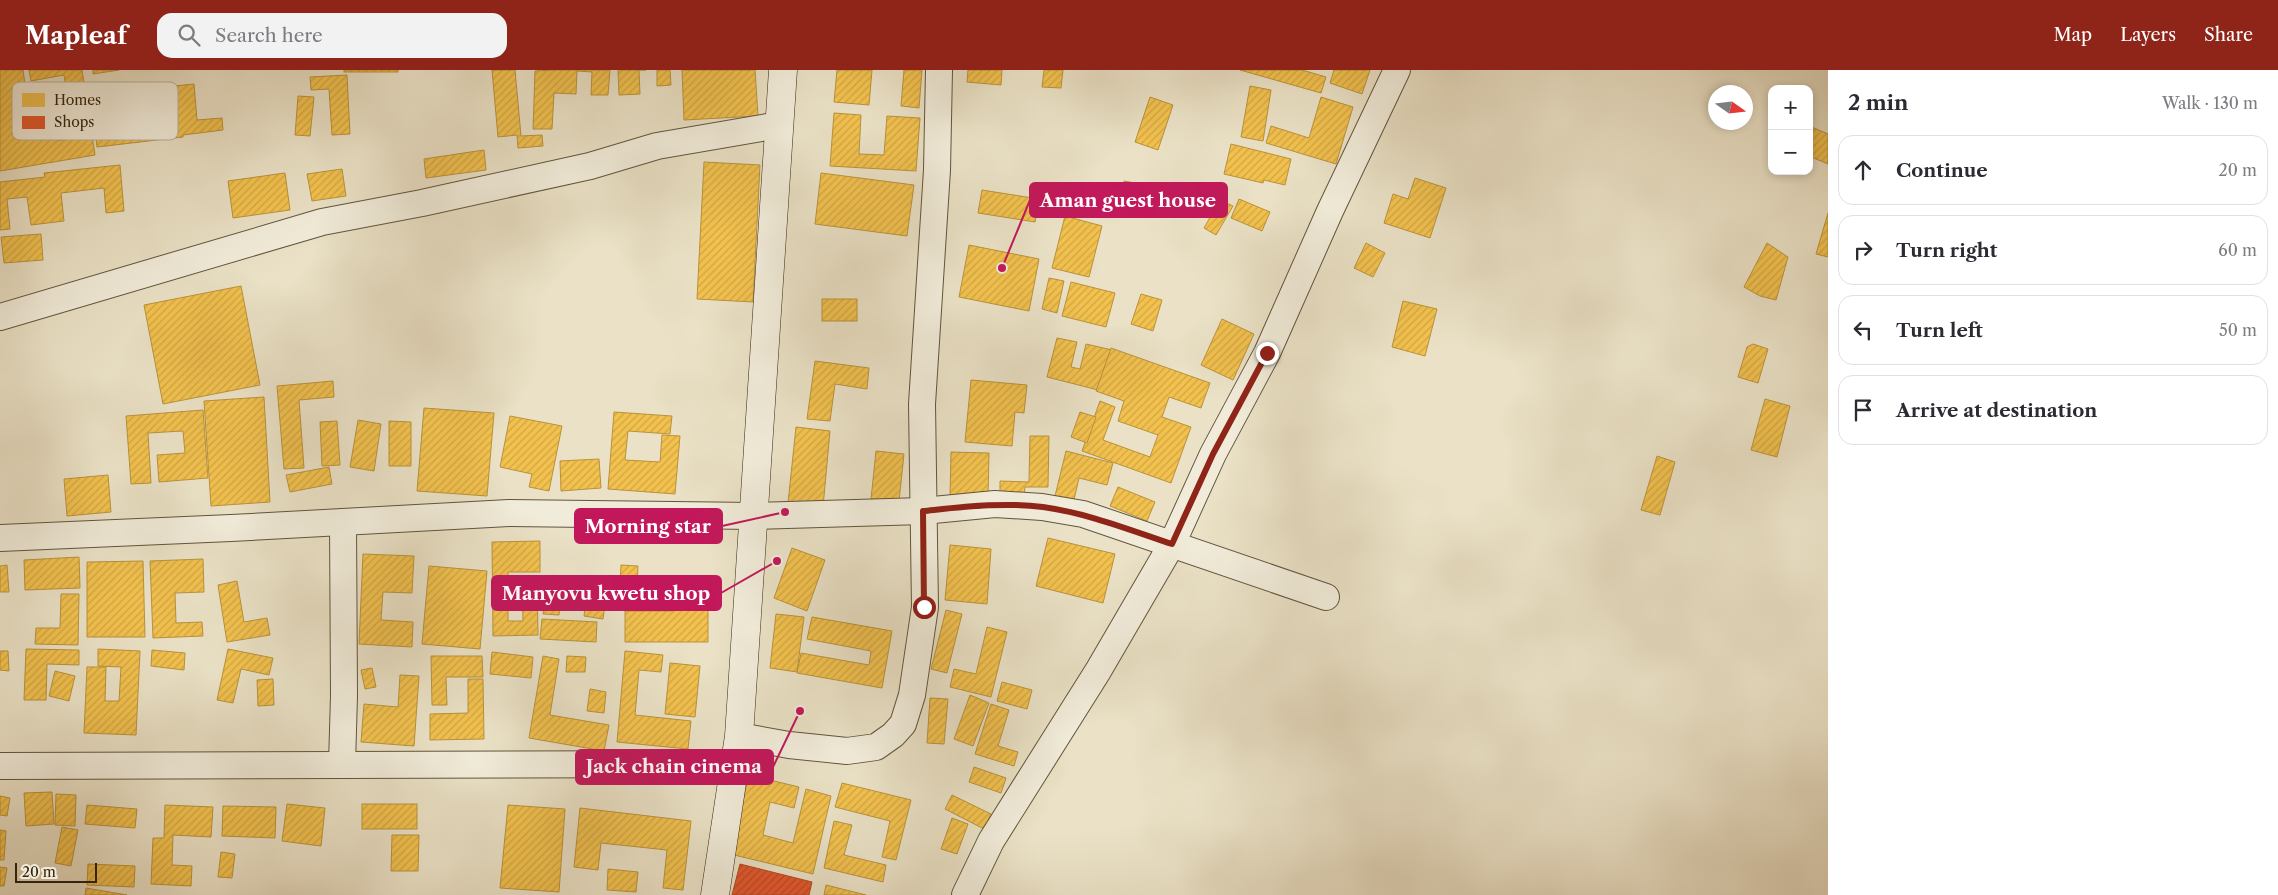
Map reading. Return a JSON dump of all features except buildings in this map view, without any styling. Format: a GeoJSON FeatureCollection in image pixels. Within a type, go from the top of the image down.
{"type":"FeatureCollection","features":[{"type":"Feature","properties":{"kind":"street"},"geometry":{"type":"LineString","coordinates":[[714,895],[739,736],[783,70]]}},
{"type":"Feature","properties":{"kind":"street"},"geometry":{"type":"LineString","coordinates":[[739,736],[790,745],[847,751],[876,747],[893,735],[903,724],[912,695],[924,607],[922,404],[937,170],[939,70]]}},
{"type":"Feature","properties":{"kind":"street"},"geometry":{"type":"LineString","coordinates":[[965,895],[991,842],[1098,671],[1172,544],[1213,454],[1267,353],[1334,202],[1397,70]]}},
{"type":"Feature","properties":{"kind":"street"},"geometry":{"type":"LineString","coordinates":[[0,317],[322,222],[422,203],[590,166],[657,146],[779,125]]}},
{"type":"Feature","properties":{"kind":"street"},"geometry":{"type":"LineString","coordinates":[[0,538],[508,513],[754,516],[923,511],[995,504],[1042,507],[1083,514],[1326,597]]}},
{"type":"Feature","properties":{"kind":"street"},"geometry":{"type":"LineString","coordinates":[[342,764],[344,696],[343,522]]}},
{"type":"Feature","properties":{"kind":"street"},"geometry":{"type":"LineString","coordinates":[[0,766],[734,764]]}},
{"type":"Feature","properties":{"kind":"place","name":"Aman guest house"},"geometry":{"type":"Point","coordinates":[1002,268]}},
{"type":"Feature","properties":{"kind":"place","name":"Morning star"},"geometry":{"type":"Point","coordinates":[785,512]}},
{"type":"Feature","properties":{"kind":"place","name":"Manyovu kwetu shop"},"geometry":{"type":"Point","coordinates":[777,561]}},
{"type":"Feature","properties":{"kind":"place","name":"Jack chain cinema"},"geometry":{"type":"Point","coordinates":[800,711]}},
{"type":"Feature","properties":{"kind":"route"},"geometry":{"type":"LineString","coordinates":[[924,607],[923,511],[995,504],[1042,507],[1083,514],[1172,544],[1213,454],[1267,353]]}}]}
